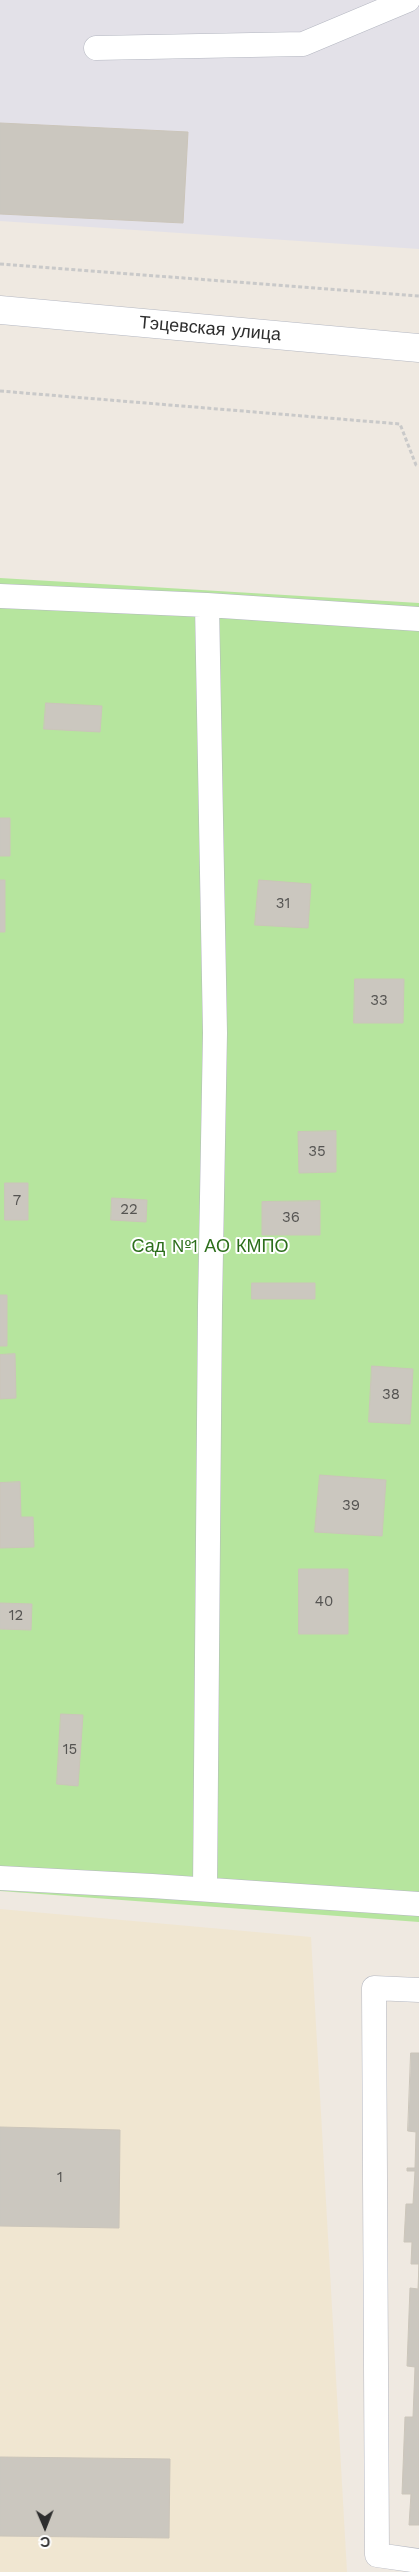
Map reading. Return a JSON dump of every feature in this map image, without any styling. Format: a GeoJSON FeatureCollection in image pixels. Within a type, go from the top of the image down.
{"type":"FeatureCollection","features":[{"type":"Feature","properties":{"kind":"main road","name":"Тэцевская улица"},"geometry":{"type":"LineString","coordinates":[[0,310],[419,348]]}},
{"type":"Feature","properties":{"kind":"lane"},"geometry":{"type":"LineString","coordinates":[[96,48],[303,44],[408,0]]}},
{"type":"Feature","properties":{"kind":"lane"},"geometry":{"type":"LineString","coordinates":[[0,596],[207,605],[419,619]]}},
{"type":"Feature","properties":{"kind":"lane"},"geometry":{"type":"LineString","coordinates":[[205,1889],[210,1306],[215,1033],[207,605]]}},
{"type":"Feature","properties":{"kind":"lane"},"geometry":{"type":"LineString","coordinates":[[0,1878],[205,1889],[419,1904]]}},
{"type":"Feature","properties":{"kind":"lane"},"geometry":{"type":"LineString","coordinates":[[419,1990],[374,1988],[377,2555],[419,2561]]}},
{"type":"Feature","properties":{"kind":"path"},"geometry":{"type":"LineString","coordinates":[[0,264],[419,296]]}},
{"type":"Feature","properties":{"kind":"path"},"geometry":{"type":"LineString","coordinates":[[0,391],[400,424],[416,466],[419,466]]}},
{"type":"Feature","properties":{"kind":"shaded area"},"geometry":{"type":"Polygon","coordinates":[[[0,0],[419,0],[419,249],[0,221],[0,0]]]}},
{"type":"Feature","properties":{"kind":"shaded area"},"geometry":{"type":"Polygon","coordinates":[[[0,1909],[311,1937],[347,2572],[0,2572],[0,1909]]]}},
{"type":"Feature","properties":{"kind":"green space","name":"Сад №1 АО КМПО"},"geometry":{"type":"Polygon","coordinates":[[[0,578],[419,603],[419,1922],[0,1891],[0,578]]]}},
{"type":"Feature","properties":{"kind":"building"},"geometry":{"type":"Polygon","coordinates":[[[0,123],[188,132],[183,223],[0,214],[0,123]]]}},
{"type":"Feature","properties":{"kind":"building"},"geometry":{"type":"Polygon","coordinates":[[[46,703],[102,706],[100,732],[44,729],[46,703]]]}},
{"type":"Feature","properties":{"kind":"building"},"geometry":{"type":"Polygon","coordinates":[[[0,818],[10,818],[10,856],[0,856],[0,818]]]}},
{"type":"Feature","properties":{"kind":"building"},"geometry":{"type":"Polygon","coordinates":[[[0,880],[5,880],[5,932],[0,932],[0,880]]]}},
{"type":"Feature","properties":{"kind":"building"},"geometry":{"type":"Polygon","coordinates":[[[259,880],[311,884],[308,928],[255,925],[259,880]]]}},
{"type":"Feature","properties":{"kind":"building"},"geometry":{"type":"Polygon","coordinates":[[[355,979],[404,979],[403,1023],[354,1023],[355,979]]]}},
{"type":"Feature","properties":{"kind":"building"},"geometry":{"type":"Polygon","coordinates":[[[336,1131],[336,1172],[299,1173],[298,1132],[336,1131]]]}},
{"type":"Feature","properties":{"kind":"building"},"geometry":{"type":"Polygon","coordinates":[[[5,1183],[28,1183],[28,1220],[5,1220],[5,1183]]]}},
{"type":"Feature","properties":{"kind":"building"},"geometry":{"type":"Polygon","coordinates":[[[112,1198],[147,1200],[146,1222],[111,1220],[112,1198]]]}},
{"type":"Feature","properties":{"kind":"building"},"geometry":{"type":"Polygon","coordinates":[[[320,1201],[320,1235],[262,1235],[262,1202],[320,1201]]]}},
{"type":"Feature","properties":{"kind":"building"},"geometry":{"type":"Polygon","coordinates":[[[252,1283],[315,1283],[315,1299],[252,1299],[252,1283]]]}},
{"type":"Feature","properties":{"kind":"building"},"geometry":{"type":"Polygon","coordinates":[[[0,1295],[7,1295],[7,1346],[0,1346],[0,1295]]]}},
{"type":"Feature","properties":{"kind":"building"},"geometry":{"type":"Polygon","coordinates":[[[15,1354],[16,1398],[0,1399],[0,1355],[15,1354]]]}},
{"type":"Feature","properties":{"kind":"building"},"geometry":{"type":"Polygon","coordinates":[[[372,1366],[413,1369],[410,1424],[369,1422],[372,1366]]]}},
{"type":"Feature","properties":{"kind":"building"},"geometry":{"type":"Polygon","coordinates":[[[320,1475],[386,1480],[382,1536],[315,1532],[320,1475]]]}},
{"type":"Feature","properties":{"kind":"building"},"geometry":{"type":"Polygon","coordinates":[[[20,1482],[21,1517],[33,1517],[34,1547],[0,1548],[0,1483],[20,1482]]]}},
{"type":"Feature","properties":{"kind":"building"},"geometry":{"type":"Polygon","coordinates":[[[299,1569],[348,1569],[348,1634],[299,1634],[299,1569]]]}},
{"type":"Feature","properties":{"kind":"building"},"geometry":{"type":"Polygon","coordinates":[[[0,1603],[32,1604],[31,1630],[0,1629],[0,1603]]]}},
{"type":"Feature","properties":{"kind":"building"},"geometry":{"type":"Polygon","coordinates":[[[61,1714],[83,1715],[78,1786],[57,1784],[61,1714]]]}},
{"type":"Feature","properties":{"kind":"building"},"geometry":{"type":"Polygon","coordinates":[[[411,2053],[419,2053],[419,2264],[411,2264],[412,2242],[404,2242],[406,2204],[413,2204],[415,2171],[407,2171],[407,2168],[415,2168],[416,2132],[408,2131],[411,2053]]]}},
{"type":"Feature","properties":{"kind":"building"},"geometry":{"type":"Polygon","coordinates":[[[0,2127],[120,2130],[119,2228],[0,2226],[0,2127]]]}},
{"type":"Feature","properties":{"kind":"building"},"geometry":{"type":"Polygon","coordinates":[[[419,2264],[419,2525],[409,2525],[411,2494],[402,2494],[405,2417],[413,2417],[415,2367],[407,2366],[410,2288],[418,2289],[419,2264]]]}},
{"type":"Feature","properties":{"kind":"building"},"geometry":{"type":"Polygon","coordinates":[[[0,2457],[170,2459],[169,2538],[0,2536],[0,2457]]]}}]}
